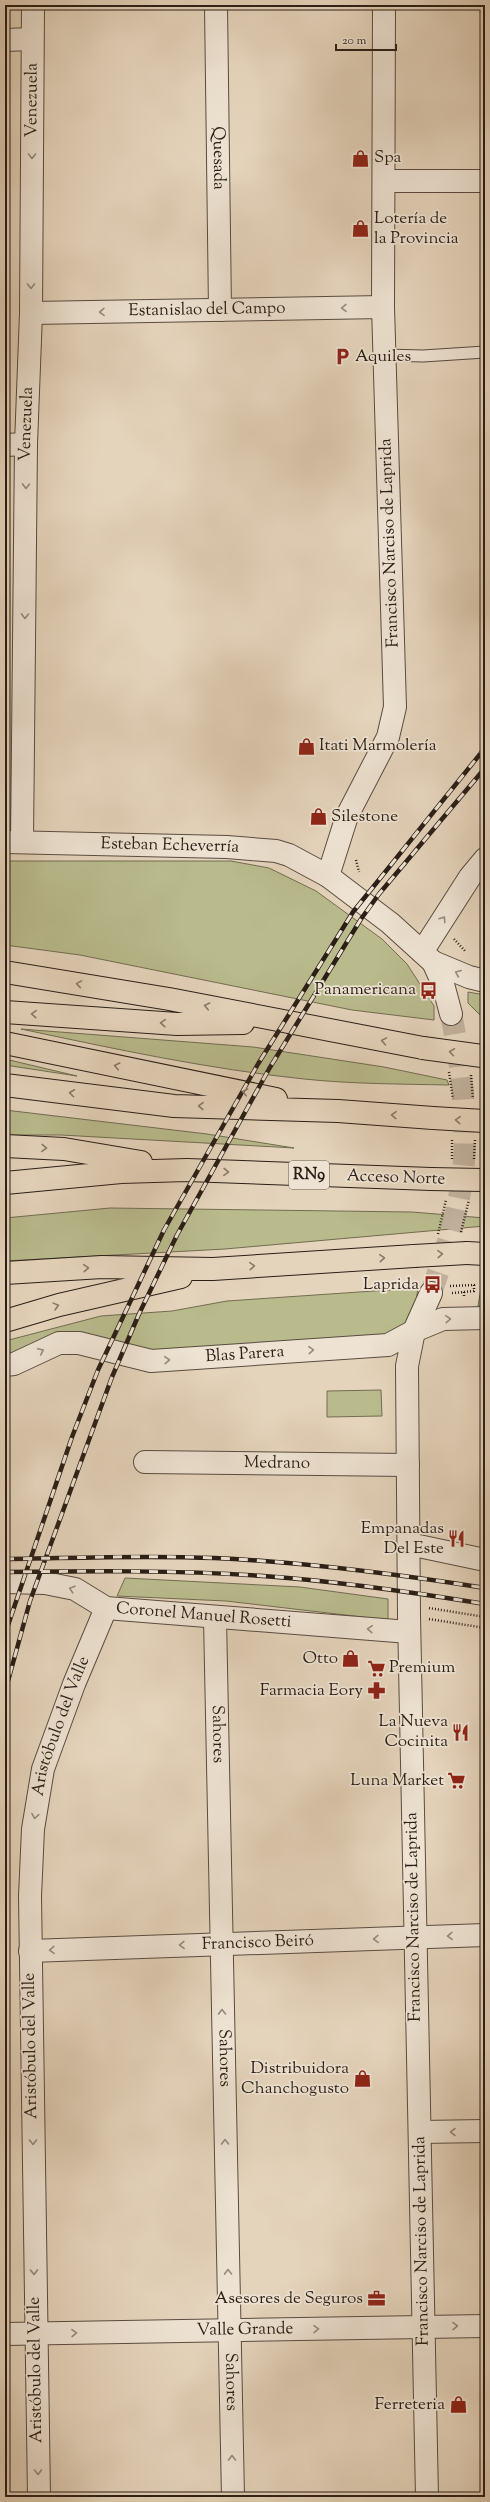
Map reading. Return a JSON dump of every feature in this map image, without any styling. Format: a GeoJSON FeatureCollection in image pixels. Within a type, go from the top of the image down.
{"type":"FeatureCollection","features":[{"type":"Feature","properties":{"kind":"highway"},"geometry":{"type":"LineString","coordinates":[[5,972],[169,999],[286,1023],[423,1048],[484,1056]]}},
{"type":"Feature","properties":{"kind":"highway"},"geometry":{"type":"LineString","coordinates":[[5,1012],[177,1024],[286,1023]]}},
{"type":"Feature","properties":{"kind":"highway"},"geometry":{"type":"LineString","coordinates":[[5,1043],[338,1111]]}},
{"type":"Feature","properties":{"kind":"highway"},"geometry":{"type":"LineString","coordinates":[[5,1085],[174,1106],[338,1111],[484,1121]]}},
{"type":"Feature","properties":{"kind":"highway"},"geometry":{"type":"LineString","coordinates":[[5,1146],[64,1149],[187,1170]]}},
{"type":"Feature","properties":{"kind":"highway"},"geometry":{"type":"LineString","coordinates":[[5,1183],[121,1172],[187,1170]]}},
{"type":"Feature","properties":{"kind":"highway","name":"Acceso Norte"},"geometry":{"type":"LineString","coordinates":[[187,1170],[483,1180]]}},
{"type":"Feature","properties":{"kind":"highway"},"geometry":{"type":"LineString","coordinates":[[5,1198],[121,1172]]}},
{"type":"Feature","properties":{"kind":"highway"},"geometry":{"type":"LineString","coordinates":[[5,1273],[102,1267],[213,1269],[476,1253]]}},
{"type":"Feature","properties":{"kind":"highway"},"geometry":{"type":"LineString","coordinates":[[5,1321],[58,1305],[213,1269]]}},
{"type":"Feature","properties":{"kind":"street","name":"Venezuela"},"geometry":{"type":"LineString","coordinates":[[13,842],[31,313],[33,5]]}},
{"type":"Feature","properties":{"kind":"street","name":"Quesada"},"geometry":{"type":"LineString","coordinates":[[216,5],[220,310]]}},
{"type":"Feature","properties":{"kind":"street","name":"Francisco Narciso de Laprida"},"geometry":{"type":"LineString","coordinates":[[328,876],[347,816],[388,737],[395,707],[383,307],[384,5]]}},
{"type":"Feature","properties":{"kind":"street"},"geometry":{"type":"LineString","coordinates":[[5,40],[32,40]]}},
{"type":"Feature","properties":{"kind":"street"},"geometry":{"type":"LineString","coordinates":[[384,181],[485,181]]}},
{"type":"Feature","properties":{"kind":"street","name":"Estanislao del Campo"},"geometry":{"type":"LineString","coordinates":[[31,313],[383,307]]}},
{"type":"Feature","properties":{"kind":"street"},"geometry":{"type":"LineString","coordinates":[[5,445],[26,444]]}},
{"type":"Feature","properties":{"kind":"street","name":"Esteban Echeverría"},"geometry":{"type":"LineString","coordinates":[[13,842],[227,847],[276,851],[302,860],[328,876]]}},
{"type":"Feature","properties":{"kind":"street"},"geometry":{"type":"LineString","coordinates":[[427,957],[438,928],[470,877],[485,859]]}},
{"type":"Feature","properties":{"kind":"street"},"geometry":{"type":"LineString","coordinates":[[328,876],[390,923],[427,957],[443,984],[451,1014]]}},
{"type":"Feature","properties":{"kind":"street"},"geometry":{"type":"LineString","coordinates":[[427,957],[477,979]]}},
{"type":"Feature","properties":{"kind":"street","name":"Francisco Narciso de Laprida"},"geometry":{"type":"LineString","coordinates":[[427,2497],[409,1618],[407,1366],[414,1331],[431,1293]]}},
{"type":"Feature","properties":{"kind":"street","name":"Blas Parera"},"geometry":{"type":"LineString","coordinates":[[5,1365],[14,1364],[59,1343],[80,1343],[151,1361],[388,1345],[414,1331],[443,1319],[485,1318]]}},
{"type":"Feature","properties":{"kind":"street","name":"Medrano"},"geometry":{"type":"LineString","coordinates":[[145,1462],[408,1465]]}},
{"type":"Feature","properties":{"kind":"street"},"geometry":{"type":"LineString","coordinates":[[409,1544],[485,1560]]}},
{"type":"Feature","properties":{"kind":"street","name":"Coronel Manuel Rosetti"},"geometry":{"type":"LineString","coordinates":[[5,1582],[45,1583],[75,1589],[106,1608],[215,1618],[409,1618]]}},
{"type":"Feature","properties":{"kind":"street","name":"Aristóbulo del Valle"},"geometry":{"type":"LineString","coordinates":[[39,2497],[35,2333],[30,1951],[30,1896],[33,1829],[43,1769],[74,1684],[106,1608]]}},
{"type":"Feature","properties":{"kind":"street","name":"Sahores"},"geometry":{"type":"LineString","coordinates":[[215,1618],[220,1943],[233,2497]]}},
{"type":"Feature","properties":{"kind":"street","name":"Francisco Beiró"},"geometry":{"type":"LineString","coordinates":[[30,1951],[220,1943],[485,1935]]}},
{"type":"Feature","properties":{"kind":"street"},"geometry":{"type":"LineString","coordinates":[[420,2132],[485,2132]]}},
{"type":"Feature","properties":{"kind":"street","name":"Valle Grande"},"geometry":{"type":"LineString","coordinates":[[5,2334],[485,2326]]}},
{"type":"Feature","properties":{"kind":"lane"},"geometry":{"type":"LineString","coordinates":[[385,355],[423,356],[485,352]]}},
{"type":"Feature","properties":{"kind":"path"},"geometry":{"type":"LineString","coordinates":[[356,855],[360,874]]}},
{"type":"Feature","properties":{"kind":"path"},"geometry":{"type":"LineString","coordinates":[[438,928],[456,941],[471,957],[477,979]]}},
{"type":"Feature","properties":{"kind":"path"},"geometry":{"type":"LineString","coordinates":[[456,1286],[474,1285],[474,1291],[464,1292]]}},
{"type":"Feature","properties":{"kind":"path"},"geometry":{"type":"LineString","coordinates":[[409,1618],[485,1617]]}},
{"type":"Feature","properties":{"kind":"path"},"geometry":{"type":"LineString","coordinates":[[409,1618],[485,1628]]}},
{"type":"Feature","properties":{"kind":"green space"},"geometry":{"type":"Polygon","coordinates":[[[5,861],[231,861],[269,868],[316,891],[382,939],[407,964],[434,1006],[434,1020],[352,1010],[80,955],[5,945],[5,861]]]}},
{"type":"Feature","properties":{"kind":"green space"},"geometry":{"type":"Polygon","coordinates":[[[468,992],[485,995],[485,1017],[481,1016],[468,1003],[468,992]]]}},
{"type":"Feature","properties":{"kind":"green space"},"geometry":{"type":"Polygon","coordinates":[[[21,1029],[253,1047],[384,1067],[447,1080],[449,1085],[376,1084],[268,1075],[162,1058],[21,1029]]]}},
{"type":"Feature","properties":{"kind":"green space"},"geometry":{"type":"Polygon","coordinates":[[[5,1059],[77,1076],[5,1065],[5,1059]]]}},
{"type":"Feature","properties":{"kind":"green space"},"geometry":{"type":"Polygon","coordinates":[[[5,1110],[207,1134],[294,1148],[61,1135],[5,1135],[5,1110]]]}},
{"type":"Feature","properties":{"kind":"green space"},"geometry":{"type":"Polygon","coordinates":[[[110,1208],[412,1212],[485,1218],[485,1226],[225,1249],[5,1261],[5,1218],[110,1208]]]}},
{"type":"Feature","properties":{"kind":"green space"},"geometry":{"type":"Polygon","coordinates":[[[482,1283],[485,1283],[485,1306],[478,1306],[482,1283]]]}},
{"type":"Feature","properties":{"kind":"green space"},"geometry":{"type":"Polygon","coordinates":[[[418,1288],[412,1326],[389,1336],[148,1356],[99,1340],[5,1357],[5,1341],[101,1316],[172,1311],[227,1301],[418,1288]]]}},
{"type":"Feature","properties":{"kind":"green space"},"geometry":{"type":"Polygon","coordinates":[[[381,1390],[382,1416],[327,1417],[327,1391],[381,1390]]]}},
{"type":"Feature","properties":{"kind":"green space"},"geometry":{"type":"Polygon","coordinates":[[[125,1578],[300,1587],[388,1599],[388,1620],[226,1601],[117,1596],[125,1578]]]}},
{"type":"Feature","properties":{"kind":"tunnel"},"geometry":{"type":"LineString","coordinates":[[431,1293],[448,1241],[461,1187],[464,1166],[464,1100],[451,1014]]}},
{"type":"Feature","properties":{"kind":"railway"},"geometry":{"type":"LineString","coordinates":[[5,1634],[72,1437],[98,1370],[164,1230],[258,1064],[353,912],[485,748]]}},
{"type":"Feature","properties":{"kind":"railway"},"geometry":{"type":"LineString","coordinates":[[5,1692],[30,1601],[112,1377],[139,1314],[177,1235],[269,1069],[361,919],[379,894],[485,768]]}},
{"type":"Feature","properties":{"kind":"railway"},"geometry":{"type":"LineString","coordinates":[[5,1559],[162,1557],[282,1562],[350,1569],[485,1588]]}},
{"type":"Feature","properties":{"kind":"railway"},"geometry":{"type":"LineString","coordinates":[[5,1572],[102,1571],[263,1576],[374,1587],[485,1604]]}},
{"type":"Feature","properties":{"kind":"place","name":"Spa"},"geometry":{"type":"Point","coordinates":[361,158]}},
{"type":"Feature","properties":{"kind":"place","name":"Lotería de la Provincia"},"geometry":{"type":"Point","coordinates":[361,229]}},
{"type":"Feature","properties":{"kind":"place","name":"Aquiles"},"geometry":{"type":"Point","coordinates":[342,357]}},
{"type":"Feature","properties":{"kind":"place","name":"Itati Marmolería"},"geometry":{"type":"Point","coordinates":[306,746]}},
{"type":"Feature","properties":{"kind":"place","name":"Silestone"},"geometry":{"type":"Point","coordinates":[318,817]}},
{"type":"Feature","properties":{"kind":"place","name":"Panamericana"},"geometry":{"type":"Point","coordinates":[429,990]}},
{"type":"Feature","properties":{"kind":"place","name":"Laprida"},"geometry":{"type":"Point","coordinates":[432,1285]}},
{"type":"Feature","properties":{"kind":"place","name":"Empanadas Del Este"},"geometry":{"type":"Point","coordinates":[457,1539]}},
{"type":"Feature","properties":{"kind":"place","name":"Otto"},"geometry":{"type":"Point","coordinates":[351,1659]}},
{"type":"Feature","properties":{"kind":"place","name":"Premium"},"geometry":{"type":"Point","coordinates":[376,1668]}},
{"type":"Feature","properties":{"kind":"place","name":"Farmacia Eory"},"geometry":{"type":"Point","coordinates":[376,1691]}},
{"type":"Feature","properties":{"kind":"place","name":"La Nueva Cocinita"},"geometry":{"type":"Point","coordinates":[461,1732]}},
{"type":"Feature","properties":{"kind":"place","name":"Luna Market"},"geometry":{"type":"Point","coordinates":[457,1781]}},
{"type":"Feature","properties":{"kind":"place","name":"Distribuidora Chanchogusto"},"geometry":{"type":"Point","coordinates":[362,2079]}},
{"type":"Feature","properties":{"kind":"place","name":"Asesores de Seguros"},"geometry":{"type":"Point","coordinates":[376,2299]}},
{"type":"Feature","properties":{"kind":"place","name":"Ferreteria"},"geometry":{"type":"Point","coordinates":[458,2405]}}]}
